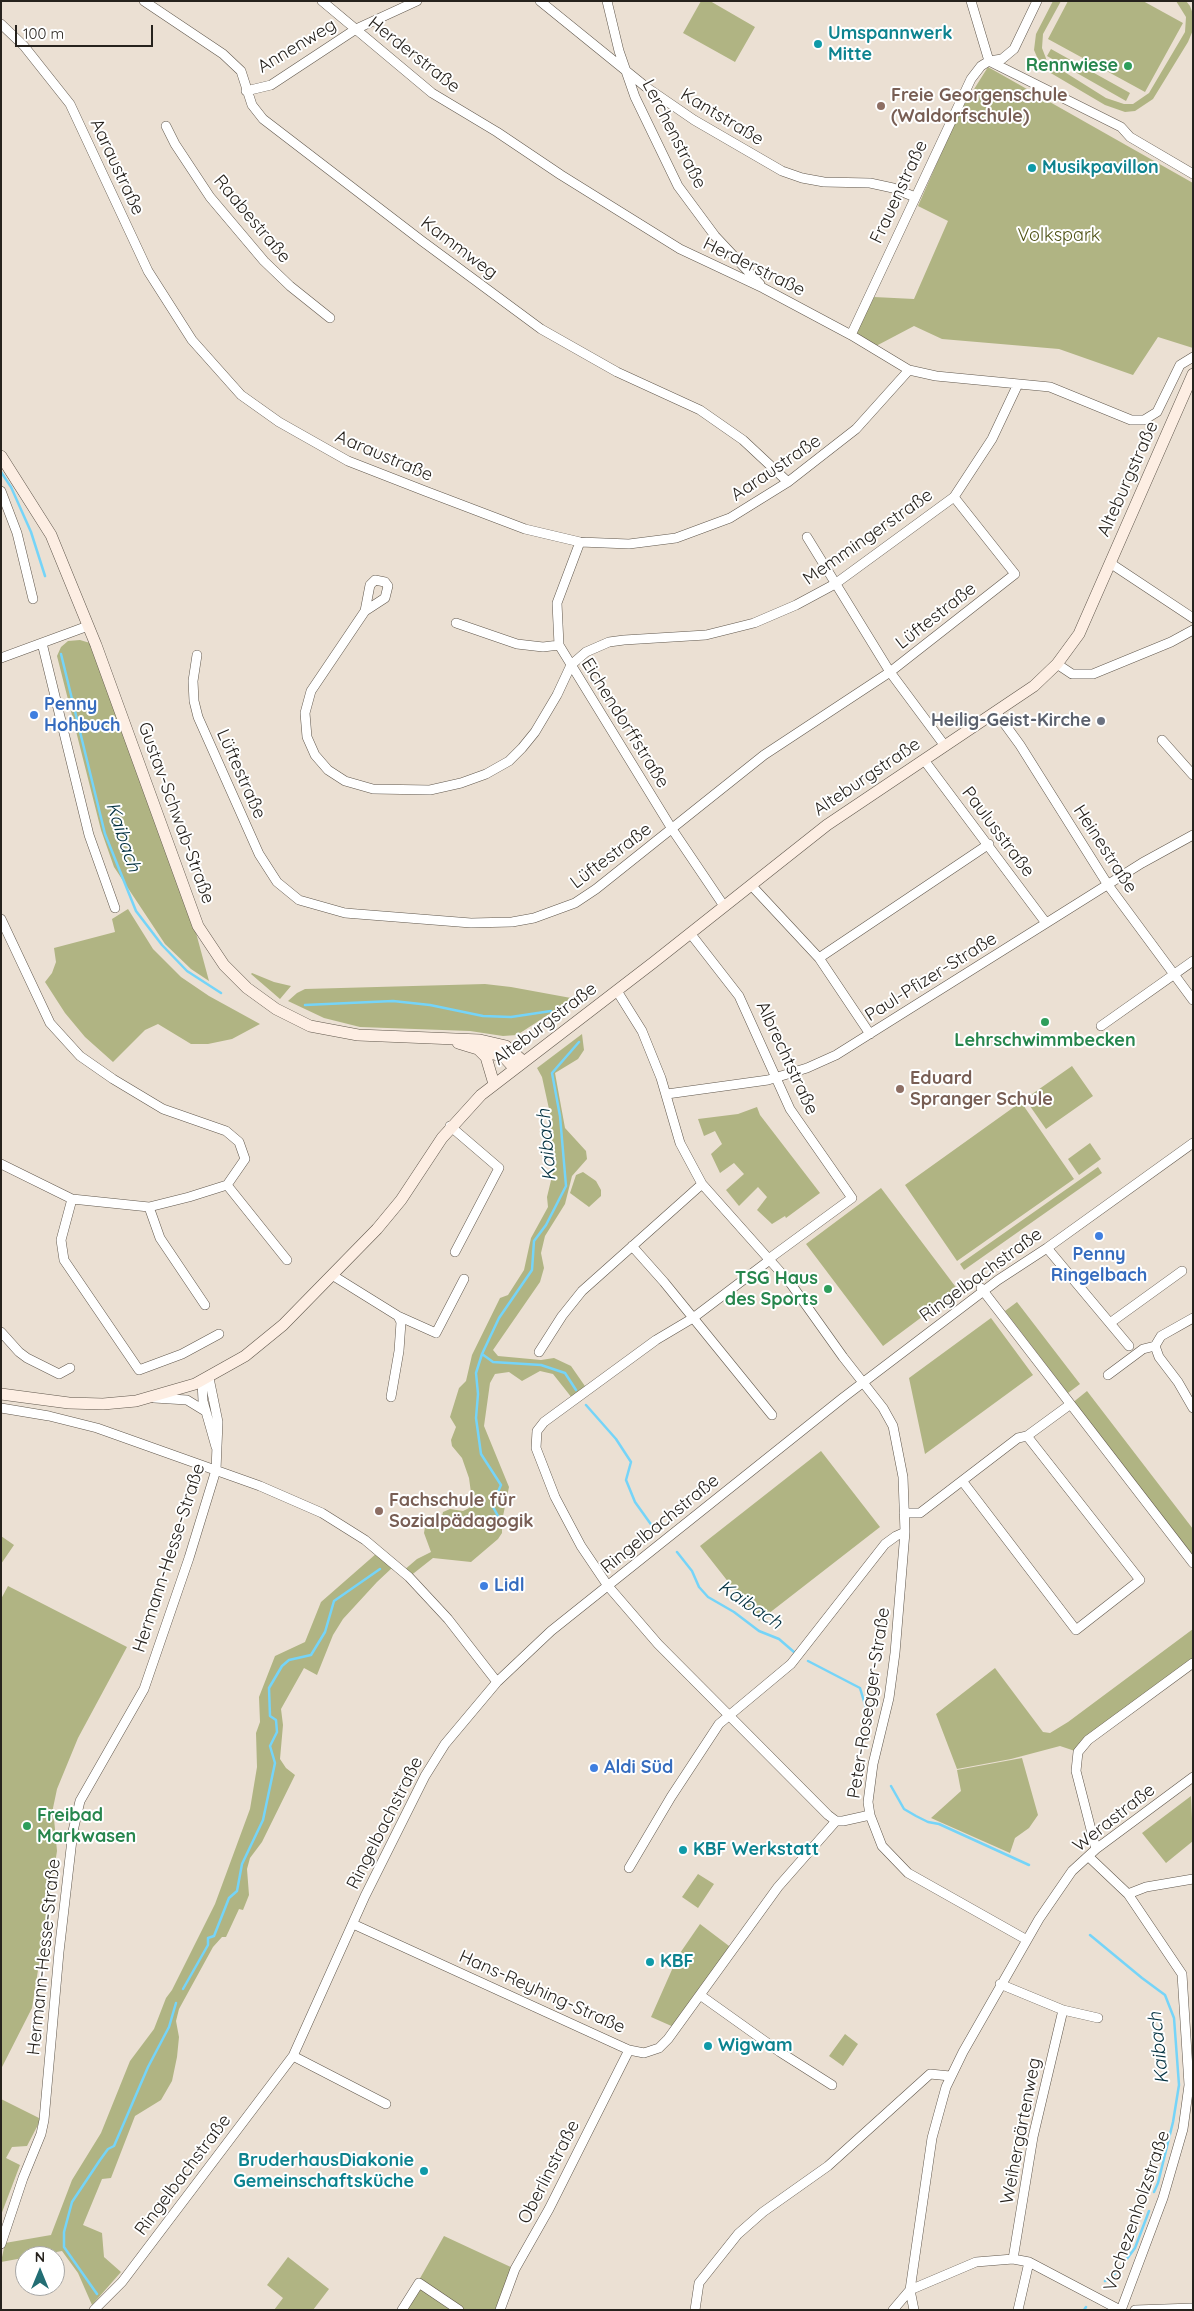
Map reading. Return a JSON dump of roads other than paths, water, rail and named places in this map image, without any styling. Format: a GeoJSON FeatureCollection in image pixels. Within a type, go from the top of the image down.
{"type":"FeatureCollection","features":[{"type":"Feature","properties":{"kind":"main road","name":"Alteburgstraße"},"geometry":{"type":"LineString","coordinates":[[1,1394],[83,1404],[116,1403],[146,1399],[205,1379],[245,1356],[272,1335],[396,1207],[450,1126],[494,1084],[617,991],[837,818],[1024,693],[1057,664],[1079,634],[1193,374]]}},
{"type":"Feature","properties":{"kind":"main road","name":"Gustav-Schwab-Straße"},"geometry":{"type":"LineString","coordinates":[[1,456],[51,535],[88,626],[198,926],[224,965],[247,988],[276,1009],[310,1026],[358,1035],[462,1038],[501,1044],[512,1050],[519,1065]]}},
{"type":"Feature","properties":{"kind":"main road","name":"Gustav-Schwab-Straße"},"geometry":{"type":"LineString","coordinates":[[440,1038],[504,1057],[519,1065]]}},
{"type":"Feature","properties":{"kind":"main road"},"geometry":{"type":"LineString","coordinates":[[476,1048],[486,1058],[494,1084]]}},
{"type":"Feature","properties":{"kind":"street","name":"Kammweg"},"geometry":{"type":"LineString","coordinates":[[144,1],[223,54],[241,71],[252,105],[263,119],[533,323],[617,372],[700,410],[743,440],[788,482]]}},
{"type":"Feature","properties":{"kind":"street","name":"Herderstraße"},"geometry":{"type":"LineString","coordinates":[[322,1],[432,94],[680,248],[763,288],[851,335],[909,370],[936,376],[1050,387],[1131,420],[1144,420],[1157,412],[1180,365],[1193,357]]}},
{"type":"Feature","properties":{"kind":"street","name":"Annenweg"},"geometry":{"type":"LineString","coordinates":[[246,91],[271,85],[356,29],[417,1]]}},
{"type":"Feature","properties":{"kind":"street","name":"Kantstraße"},"geometry":{"type":"LineString","coordinates":[[540,1],[626,72],[694,120],[782,172],[824,182],[870,183],[893,188],[915,197]]}},
{"type":"Feature","properties":{"kind":"street","name":"Lerchenstraße"},"geometry":{"type":"LineString","coordinates":[[607,1],[626,72],[644,119],[678,186],[715,236],[763,288]]}},
{"type":"Feature","properties":{"kind":"street"},"geometry":{"type":"LineString","coordinates":[[971,1],[989,61],[1121,127],[1130,137],[1193,174]]}},
{"type":"Feature","properties":{"kind":"street","name":"Frauenstraße"},"geometry":{"type":"LineString","coordinates":[[851,335],[970,79],[981,66],[989,61],[1002,59],[1014,49],[1037,1]]}},
{"type":"Feature","properties":{"kind":"street","name":"Aaraustraße"},"geometry":{"type":"LineString","coordinates":[[1,24],[24,46],[70,104],[148,271],[192,340],[241,395],[279,422],[348,461],[525,529],[580,542],[629,544],[676,538],[730,518],[788,482],[856,429],[909,370]]}},
{"type":"Feature","properties":{"kind":"street","name":"Raabestraße"},"geometry":{"type":"LineString","coordinates":[[166,126],[175,144],[210,198],[264,261],[290,286],[330,318]]}},
{"type":"Feature","properties":{"kind":"street","name":"Memmingerstraße"},"geometry":{"type":"LineString","coordinates":[[365,611],[311,691],[305,714],[307,737],[315,755],[328,770],[345,781],[373,789],[396,791],[430,790],[486,774],[509,760],[535,732],[557,695],[571,665],[586,652],[609,642],[706,635],[754,623],[834,584],[954,497],[992,439],[1018,384]]}},
{"type":"Feature","properties":{"kind":"street"},"geometry":{"type":"LineString","coordinates":[[1,491],[17,533],[34,599]]}},
{"type":"Feature","properties":{"kind":"street","name":"Lüftestraße"},"geometry":{"type":"LineString","coordinates":[[197,655],[193,681],[194,701],[198,717],[259,854],[277,882],[299,900],[345,913],[471,923],[512,922],[534,918],[575,904],[764,755],[890,672],[1015,574],[954,497]]}},
{"type":"Feature","properties":{"kind":"street"},"geometry":{"type":"LineString","coordinates":[[807,537],[834,584],[890,672],[945,746]]}},
{"type":"Feature","properties":{"kind":"street","name":"Eichendorffstraße"},"geometry":{"type":"LineString","coordinates":[[580,542],[557,603],[559,645],[672,829],[724,906]]}},
{"type":"Feature","properties":{"kind":"street"},"geometry":{"type":"LineString","coordinates":[[1110,563],[1193,618]]}},
{"type":"Feature","properties":{"kind":"street"},"geometry":{"type":"LineString","coordinates":[[456,623],[517,644],[543,647],[559,645]]}},
{"type":"Feature","properties":{"kind":"street"},"geometry":{"type":"LineString","coordinates":[[1,658],[88,626]]}},
{"type":"Feature","properties":{"kind":"street"},"geometry":{"type":"LineString","coordinates":[[1057,664],[1072,674],[1093,674],[1171,642],[1193,630]]}},
{"type":"Feature","properties":{"kind":"street"},"geometry":{"type":"LineString","coordinates":[[42,643],[89,835],[115,908]]}},
{"type":"Feature","properties":{"kind":"street","name":"Heinestraße"},"geometry":{"type":"LineString","coordinates":[[996,712],[1020,746],[1108,885],[1193,1000]]}},
{"type":"Feature","properties":{"kind":"street"},"geometry":{"type":"LineString","coordinates":[[1162,740],[1193,775]]}},
{"type":"Feature","properties":{"kind":"street","name":"Paulusstraße"},"geometry":{"type":"LineString","coordinates":[[924,760],[989,844],[1046,923]]}},
{"type":"Feature","properties":{"kind":"street","name":"Paul-Pfizer-Straße"},"geometry":{"type":"LineString","coordinates":[[667,1094],[775,1078],[822,1062],[1108,885],[1193,835]]}},
{"type":"Feature","properties":{"kind":"street"},"geometry":{"type":"LineString","coordinates":[[819,958],[989,844]]}},
{"type":"Feature","properties":{"kind":"street"},"geometry":{"type":"LineString","coordinates":[[751,885],[819,958],[870,1034]]}},
{"type":"Feature","properties":{"kind":"street"},"geometry":{"type":"LineString","coordinates":[[1,920],[50,1024],[80,1056],[113,1079],[162,1108],[226,1131],[239,1142],[245,1159],[228,1185],[189,1198],[150,1207],[72,1199],[1,1164]]}},
{"type":"Feature","properties":{"kind":"street","name":"Albrechtstraße"},"geometry":{"type":"LineString","coordinates":[[690,933],[739,996],[775,1078],[802,1128],[852,1198],[771,1258]]}},
{"type":"Feature","properties":{"kind":"street"},"geometry":{"type":"LineString","coordinates":[[1101,1026],[1193,961]]}},
{"type":"Feature","properties":{"kind":"street","name":"Peter-Rosegger-Straße"},"geometry":{"type":"LineString","coordinates":[[617,991],[638,1022],[667,1094],[680,1143],[702,1184],[771,1258],[883,1408],[892,1426],[903,1478],[905,1532],[895,1653],[889,1698],[872,1764],[868,1802],[870,1815],[882,1846],[908,1873],[1027,1940]]}},
{"type":"Feature","properties":{"kind":"street"},"geometry":{"type":"LineString","coordinates":[[450,1126],[499,1168],[455,1252]]}},
{"type":"Feature","properties":{"kind":"street","name":"Ringelbachstraße"},"geometry":{"type":"LineString","coordinates":[[94,2310],[122,2282],[293,2056],[404,1814],[445,1744],[497,1682],[551,1631],[982,1289],[1047,1248],[1191,1146]]}},
{"type":"Feature","properties":{"kind":"street"},"geometry":{"type":"LineString","coordinates":[[539,1352],[571,1302],[702,1184]]}},
{"type":"Feature","properties":{"kind":"street"},"geometry":{"type":"LineString","coordinates":[[228,1185],[287,1260]]}},
{"type":"Feature","properties":{"kind":"street"},"geometry":{"type":"LineString","coordinates":[[72,1199],[61,1240],[64,1260],[139,1370],[182,1354],[219,1334]]}},
{"type":"Feature","properties":{"kind":"street"},"geometry":{"type":"LineString","coordinates":[[150,1207],[160,1238],[205,1305]]}},
{"type":"Feature","properties":{"kind":"street"},"geometry":{"type":"LineString","coordinates":[[632,1246],[772,1415]]}},
{"type":"Feature","properties":{"kind":"street"},"geometry":{"type":"LineString","coordinates":[[1047,1248],[1129,1346]]}},
{"type":"Feature","properties":{"kind":"street"},"geometry":{"type":"LineString","coordinates":[[771,1258],[693,1318],[656,1340],[552,1416],[537,1432],[535,1439],[555,1497],[581,1546],[608,1586],[658,1644],[836,1820],[870,1815]]}},
{"type":"Feature","properties":{"kind":"street"},"geometry":{"type":"LineString","coordinates":[[1110,1323],[1182,1271]]}},
{"type":"Feature","properties":{"kind":"street"},"geometry":{"type":"LineString","coordinates":[[332,1275],[398,1316],[436,1333],[464,1279]]}},
{"type":"Feature","properties":{"kind":"street"},"geometry":{"type":"LineString","coordinates":[[982,1289],[1193,1563]]}},
{"type":"Feature","properties":{"kind":"street"},"geometry":{"type":"LineString","coordinates":[[391,1397],[399,1351],[401,1322],[398,1316]]}},
{"type":"Feature","properties":{"kind":"street"},"geometry":{"type":"LineString","coordinates":[[1108,1375],[1138,1353],[1155,1346],[1161,1336],[1193,1318]]}},
{"type":"Feature","properties":{"kind":"street"},"geometry":{"type":"LineString","coordinates":[[1,1332],[27,1358],[59,1374],[70,1368]]}},
{"type":"Feature","properties":{"kind":"street"},"geometry":{"type":"LineString","coordinates":[[1155,1346],[1158,1357],[1178,1382],[1193,1408]]}},
{"type":"Feature","properties":{"kind":"street","name":"Hermann-Hesse-Straße"},"geometry":{"type":"LineString","coordinates":[[205,1379],[205,1411],[218,1454]]}},
{"type":"Feature","properties":{"kind":"street","name":"Hermann-Hesse-Straße"},"geometry":{"type":"LineString","coordinates":[[1,2244],[23,2178],[41,2134],[44,2120],[58,1960],[73,1831],[80,1801],[144,1689],[189,1558],[216,1470],[218,1422],[205,1379]]}},
{"type":"Feature","properties":{"kind":"street"},"geometry":{"type":"LineString","coordinates":[[146,1399],[183,1399],[196,1404],[205,1411]]}},
{"type":"Feature","properties":{"kind":"street"},"geometry":{"type":"LineString","coordinates":[[904,1513],[920,1513],[963,1482],[1018,1438],[1028,1436],[1068,1406]]}},
{"type":"Feature","properties":{"kind":"street"},"geometry":{"type":"LineString","coordinates":[[1,1408],[49,1416],[97,1428],[300,1502],[337,1522],[373,1545],[429,1597],[497,1682]]}},
{"type":"Feature","properties":{"kind":"street"},"geometry":{"type":"LineString","coordinates":[[963,1482],[1076,1630],[1140,1580],[1028,1436]]}},
{"type":"Feature","properties":{"kind":"street"},"geometry":{"type":"LineString","coordinates":[[629,1868],[712,1733],[728,1715],[791,1664],[882,1548],[892,1538],[905,1532]]}},
{"type":"Feature","properties":{"kind":"street"},"geometry":{"type":"LineString","coordinates":[[1096,1849],[1076,1771],[1078,1752],[1088,1740],[1193,1663]]}},
{"type":"Feature","properties":{"kind":"street","name":"Werastraße"},"geometry":{"type":"LineString","coordinates":[[1027,1940],[1072,1871],[1090,1857],[1096,1849],[1193,1777]]}},
{"type":"Feature","properties":{"kind":"street","name":"Hans-Reyhing-Straße"},"geometry":{"type":"LineString","coordinates":[[353,1924],[629,2050],[644,2053],[659,2048],[778,1887],[836,1820]]}},
{"type":"Feature","properties":{"kind":"street","name":"Vochezenholzstraße"},"geometry":{"type":"LineString","coordinates":[[1090,1857],[1128,1894],[1182,1974],[1189,2085],[1183,2129],[1163,2198],[1120,2310]]}},
{"type":"Feature","properties":{"kind":"street"},"geometry":{"type":"LineString","coordinates":[[1128,1894],[1146,1887],[1193,1879]]}},
{"type":"Feature","properties":{"kind":"street"},"geometry":{"type":"LineString","coordinates":[[914,2310],[910,2290],[932,2138],[950,2076],[1000,1984],[1027,1940]]}},
{"type":"Feature","properties":{"kind":"street"},"geometry":{"type":"LineString","coordinates":[[1000,1984],[1063,2010],[1098,2018]]}},
{"type":"Feature","properties":{"kind":"street"},"geometry":{"type":"LineString","coordinates":[[700,1995],[780,2052],[832,2085]]}},
{"type":"Feature","properties":{"kind":"street","name":"Weihergärtenweg"},"geometry":{"type":"LineString","coordinates":[[1014,2259],[1033,2137],[1063,2010]]}},
{"type":"Feature","properties":{"kind":"street","name":"Oberlinstraße"},"geometry":{"type":"LineString","coordinates":[[500,2310],[515,2269],[549,2209],[629,2050]]}},
{"type":"Feature","properties":{"kind":"street"},"geometry":{"type":"LineString","coordinates":[[293,2056],[386,2104]]}},
{"type":"Feature","properties":{"kind":"street"},"geometry":{"type":"LineString","coordinates":[[695,2310],[699,2283],[738,2234],[762,2212],[828,2166],[930,2074],[950,2076]]}},
{"type":"Feature","properties":{"kind":"street"},"geometry":{"type":"LineString","coordinates":[[893,2310],[910,2290],[976,2262],[1014,2259],[1030,2262],[1120,2310]]}},
{"type":"Feature","properties":{"kind":"street"},"geometry":{"type":"LineString","coordinates":[[1018,2310],[1030,2262]]}},
{"type":"Feature","properties":{"kind":"street"},"geometry":{"type":"LineString","coordinates":[[402,2310],[419,2283],[459,2310]]}},
{"type":"Feature","properties":{"kind":"street"},"geometry":{"type":"LineString","coordinates":[[1135,2310],[1193,2308]]}},
{"type":"Feature","properties":{"kind":"waterway","name":"Kaibach"},"geometry":{"type":"LineString","coordinates":[[1,472],[11,487],[31,532],[45,576]]}},
{"type":"Feature","properties":{"kind":"waterway","name":"Kaibach"},"geometry":{"type":"LineString","coordinates":[[61,654],[105,834],[136,911],[162,945],[187,971],[221,993]]}},
{"type":"Feature","properties":{"kind":"waterway","name":"Kaibach"},"geometry":{"type":"LineString","coordinates":[[305,1005],[393,1001],[430,1005],[483,1016],[511,1017],[551,1011]]}},
{"type":"Feature","properties":{"kind":"waterway","name":"Kaibach"},"geometry":{"type":"LineString","coordinates":[[491,1527],[498,1516],[492,1505],[501,1485],[481,1454],[476,1418],[478,1394],[476,1373],[482,1354],[499,1318],[532,1270],[534,1241],[546,1225],[566,1186],[560,1116],[552,1073],[579,1042]]}},
{"type":"Feature","properties":{"kind":"waterway","name":"Kaibach"},"geometry":{"type":"LineString","coordinates":[[482,1354],[493,1362],[541,1365],[565,1373],[576,1390]]}},
{"type":"Feature","properties":{"kind":"waterway","name":"Kaibach"},"geometry":{"type":"LineString","coordinates":[[586,1405],[616,1439],[631,1462],[626,1480],[635,1502],[655,1530]]}},
{"type":"Feature","properties":{"kind":"waterway","name":"Kaibach"},"geometry":{"type":"LineString","coordinates":[[677,1552],[692,1571],[699,1587],[708,1597],[734,1612],[759,1631],[779,1639],[794,1652]]}},
{"type":"Feature","properties":{"kind":"waterway"},"geometry":{"type":"LineString","coordinates":[[183,1989],[208,1945],[208,1938],[214,1936],[229,1898],[237,1891],[242,1864],[263,1820],[275,1763],[270,1746],[277,1732],[276,1720],[270,1716],[269,1688],[282,1666],[289,1660],[311,1655],[325,1632],[334,1601],[380,1569]]}},
{"type":"Feature","properties":{"kind":"waterway","name":"Kaibach"},"geometry":{"type":"LineString","coordinates":[[808,1661],[860,1688],[866,1708]]}},
{"type":"Feature","properties":{"kind":"waterway","name":"Kaibach"},"geometry":{"type":"LineString","coordinates":[[891,1786],[904,1809],[916,1816],[928,1822],[939,1824],[1029,1865]]}},
{"type":"Feature","properties":{"kind":"waterway","name":"Kaibach"},"geometry":{"type":"LineString","coordinates":[[1090,1935],[1165,1995],[1174,2018],[1179,2085],[1173,2122],[1158,2183],[1154,2192]]}},
{"type":"Feature","properties":{"kind":"waterway"},"geometry":{"type":"LineString","coordinates":[[97,2294],[64,2247],[64,2232],[72,2202],[108,2149],[114,2146],[148,2067],[169,2027],[176,2003]]}},
{"type":"Feature","properties":{"kind":"waterway","name":"Kaibach"},"geometry":{"type":"LineString","coordinates":[[1105,2281],[1117,2272],[1135,2248],[1149,2211]]}},
{"type":"Feature","properties":{"kind":"place","name":"Umspannwerk Mitte"},"geometry":{"type":"Point","coordinates":[818,44]}},
{"type":"Feature","properties":{"kind":"place","name":"Rennwiese"},"geometry":{"type":"Point","coordinates":[1128,66]}},
{"type":"Feature","properties":{"kind":"place","name":"Freie Georgenschule (Waldorfschule)"},"geometry":{"type":"Point","coordinates":[881,106]}},
{"type":"Feature","properties":{"kind":"place","name":"Musikpavillon"},"geometry":{"type":"Point","coordinates":[1032,168]}},
{"type":"Feature","properties":{"kind":"place","name":"Penny Hohbuch"},"geometry":{"type":"Point","coordinates":[34,715]}},
{"type":"Feature","properties":{"kind":"place","name":"Heilig-Geist-Kirche"},"geometry":{"type":"Point","coordinates":[1101,721]}},
{"type":"Feature","properties":{"kind":"place","name":"Lehrschwimmbecken"},"geometry":{"type":"Point","coordinates":[1045,1022]}},
{"type":"Feature","properties":{"kind":"place","name":"Eduard Spranger Schule"},"geometry":{"type":"Point","coordinates":[900,1089]}},
{"type":"Feature","properties":{"kind":"place","name":"Penny Ringelbach"},"geometry":{"type":"Point","coordinates":[1099,1236]}},
{"type":"Feature","properties":{"kind":"place","name":"TSG Haus des Sports"},"geometry":{"type":"Point","coordinates":[828,1289]}},
{"type":"Feature","properties":{"kind":"place","name":"Fachschule für Sozialpädagogik"},"geometry":{"type":"Point","coordinates":[379,1511]}},
{"type":"Feature","properties":{"kind":"place","name":"Lidl"},"geometry":{"type":"Point","coordinates":[484,1586]}},
{"type":"Feature","properties":{"kind":"place","name":"Aldi Süd"},"geometry":{"type":"Point","coordinates":[594,1768]}},
{"type":"Feature","properties":{"kind":"place","name":"Freibad Markwasen"},"geometry":{"type":"Point","coordinates":[27,1826]}},
{"type":"Feature","properties":{"kind":"place","name":"KBF Werkstatt"},"geometry":{"type":"Point","coordinates":[683,1850]}},
{"type":"Feature","properties":{"kind":"place","name":"KBF"},"geometry":{"type":"Point","coordinates":[650,1962]}},
{"type":"Feature","properties":{"kind":"place","name":"Wigwam"},"geometry":{"type":"Point","coordinates":[708,2046]}},
{"type":"Feature","properties":{"kind":"place","name":"BruderhausDiakonie Gemeinschaftsküche"},"geometry":{"type":"Point","coordinates":[424,2171]}},
{"type":"Feature","properties":{"kind":"park label","name":"Volkspark"},"geometry":{"type":"Point","coordinates":[1059,236]}}]}
